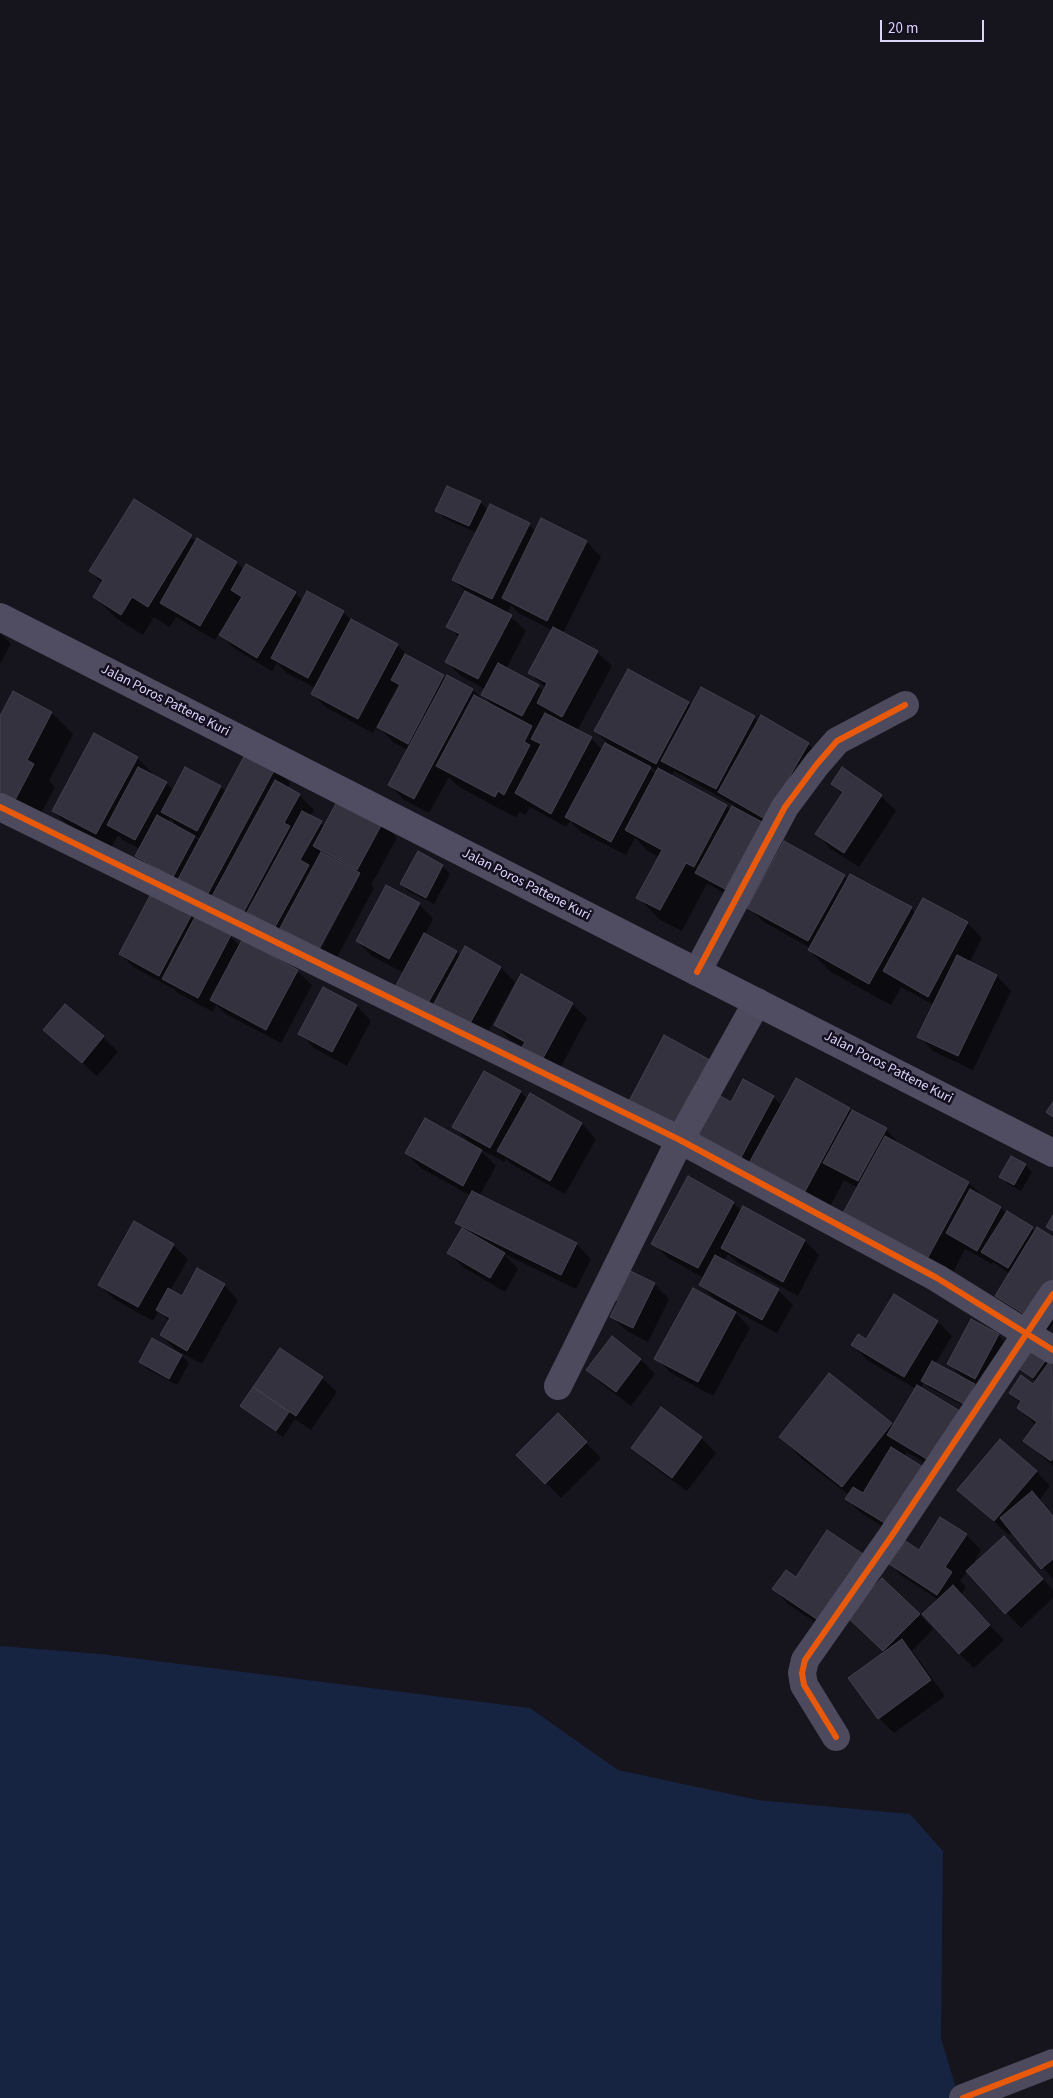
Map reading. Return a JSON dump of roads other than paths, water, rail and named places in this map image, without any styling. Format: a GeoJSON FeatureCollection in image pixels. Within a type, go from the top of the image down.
{"type":"FeatureCollection","features":[{"type":"Feature","properties":{"kind":"street","name":"Jalan Poros Pattene Kuri"},"geometry":{"type":"LineString","coordinates":[[0,617],[1053,1152]]}},
{"type":"Feature","properties":{"kind":"street"},"geometry":{"type":"LineString","coordinates":[[697,972],[785,807],[817,764],[837,741],[905,705]]}},
{"type":"Feature","properties":{"kind":"street"},"geometry":{"type":"LineString","coordinates":[[0,807],[680,1140],[937,1278],[1053,1350]]}},
{"type":"Feature","properties":{"kind":"street"},"geometry":{"type":"LineString","coordinates":[[558,1386],[680,1140],[757,1002]]}},
{"type":"Feature","properties":{"kind":"street"},"geometry":{"type":"LineString","coordinates":[[836,1737],[804,1685],[802,1673],[805,1660],[896,1529],[1053,1294]]}},
{"type":"Feature","properties":{"kind":"street"},"geometry":{"type":"LineString","coordinates":[[963,2098],[1053,2063]]}},
{"type":"Feature","properties":{"kind":"water"},"geometry":{"type":"Polygon","coordinates":[[[0,1646],[101,1654],[530,1708],[618,1770],[758,1800],[910,1814],[943,1851],[941,2038],[959,2098],[0,2098],[0,1646]]]}}]}
